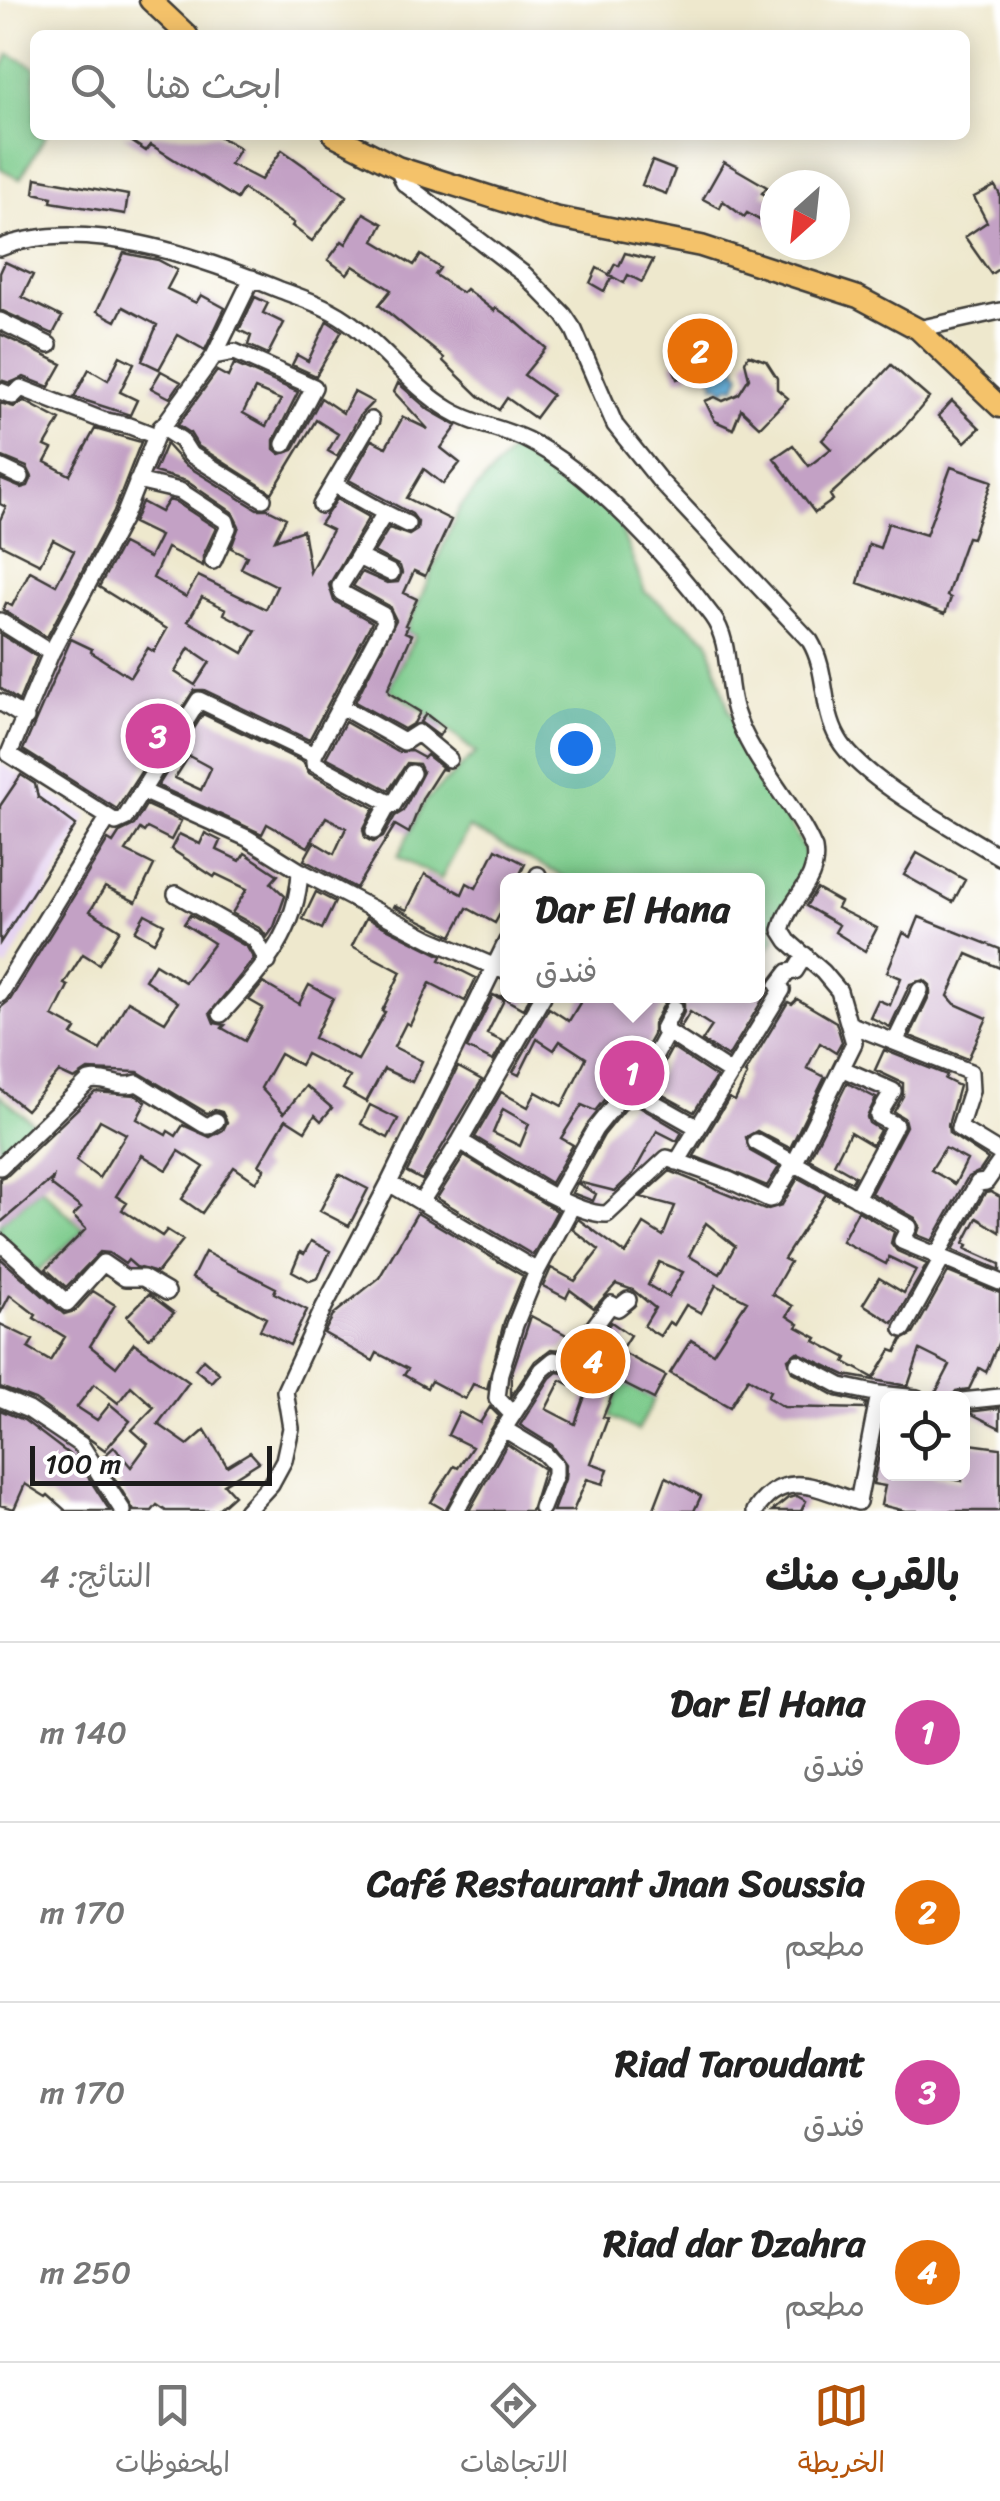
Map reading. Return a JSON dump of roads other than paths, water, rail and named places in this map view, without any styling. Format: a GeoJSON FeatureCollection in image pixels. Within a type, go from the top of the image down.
{"type":"FeatureCollection","features":[{"type":"Feature","properties":{"kind":"main road"},"geometry":{"type":"LineString","coordinates":[[150,0],[182,30]]}},
{"type":"Feature","properties":{"kind":"main road"},"geometry":{"type":"LineString","coordinates":[[344,140],[397,167],[554,217],[700,246],[858,297],[918,329],[1000,407]]}},
{"type":"Feature","properties":{"kind":"street"},"geometry":{"type":"LineString","coordinates":[[397,167],[404,183],[525,276],[564,315],[615,425],[660,481],[810,641],[821,664],[836,736],[854,760],[1000,858]]}},
{"type":"Feature","properties":{"kind":"street"},"geometry":{"type":"LineString","coordinates":[[0,248],[49,236],[108,239],[190,258],[328,308],[353,325],[414,385],[448,409],[474,424],[524,438],[554,456],[631,524],[690,588],[718,626],[735,712],[814,849],[812,874],[781,930],[839,992],[854,1043],[843,1069],[795,1162],[769,1199],[667,1158],[606,1214],[596,1215],[572,1206],[460,1141]]}},
{"type":"Feature","properties":{"kind":"street"},"geometry":{"type":"LineString","coordinates":[[252,278],[214,356],[158,432],[124,516],[51,653],[9,754],[116,822],[125,818],[200,700],[314,755]]}},
{"type":"Feature","properties":{"kind":"street"},"geometry":{"type":"LineString","coordinates":[[918,329],[1000,311]]}},
{"type":"Feature","properties":{"kind":"street"},"geometry":{"type":"LineString","coordinates":[[0,321],[49,346]]}},
{"type":"Feature","properties":{"kind":"street"},"geometry":{"type":"LineString","coordinates":[[214,356],[235,352],[314,387],[284,444]]}},
{"type":"Feature","properties":{"kind":"street"},"geometry":{"type":"LineString","coordinates":[[0,391],[14,396],[21,388],[102,420],[181,440],[190,454],[264,499]]}},
{"type":"Feature","properties":{"kind":"street"},"geometry":{"type":"LineString","coordinates":[[322,506],[372,420]]}},
{"type":"Feature","properties":{"kind":"street"},"geometry":{"type":"LineString","coordinates":[[0,467],[20,477]]}},
{"type":"Feature","properties":{"kind":"street"},"geometry":{"type":"LineString","coordinates":[[137,480],[180,491],[226,521],[228,528],[213,561]]}},
{"type":"Feature","properties":{"kind":"street"},"geometry":{"type":"LineString","coordinates":[[334,485],[407,524]]}},
{"type":"Feature","properties":{"kind":"street"},"geometry":{"type":"LineString","coordinates":[[385,513],[340,590],[383,615],[385,622],[314,755],[314,762],[393,805],[412,774]]}},
{"type":"Feature","properties":{"kind":"street"},"geometry":{"type":"LineString","coordinates":[[358,557],[391,574]]}},
{"type":"Feature","properties":{"kind":"street"},"geometry":{"type":"LineString","coordinates":[[0,620],[51,653]]}},
{"type":"Feature","properties":{"kind":"street"},"geometry":{"type":"LineString","coordinates":[[0,702],[26,718]]}},
{"type":"Feature","properties":{"kind":"street"},"geometry":{"type":"LineString","coordinates":[[340,706],[404,742],[418,734],[448,759]]}},
{"type":"Feature","properties":{"kind":"street"},"geometry":{"type":"LineString","coordinates":[[142,791],[246,838],[430,939],[500,970]]}},
{"type":"Feature","properties":{"kind":"street"},"geometry":{"type":"LineString","coordinates":[[374,830],[390,802]]}},
{"type":"Feature","properties":{"kind":"street"},"geometry":{"type":"LineString","coordinates":[[0,994],[108,818]]}},
{"type":"Feature","properties":{"kind":"street"},"geometry":{"type":"LineString","coordinates":[[220,1014],[268,962],[299,901],[300,871]]}},
{"type":"Feature","properties":{"kind":"street"},"geometry":{"type":"LineString","coordinates":[[176,894],[255,939],[268,962]]}},
{"type":"Feature","properties":{"kind":"street"},"geometry":{"type":"LineString","coordinates":[[678,1162],[782,990],[778,985],[788,972],[794,972],[805,955]]}},
{"type":"Feature","properties":{"kind":"street"},"geometry":{"type":"LineString","coordinates":[[246,1511],[279,1472],[292,1428],[285,1391],[348,1256],[500,972]]}},
{"type":"Feature","properties":{"kind":"street"},"geometry":{"type":"LineString","coordinates":[[895,1042],[920,990]]}},
{"type":"Feature","properties":{"kind":"street"},"geometry":{"type":"LineString","coordinates":[[420,1202],[460,1141],[538,1003]]}},
{"type":"Feature","properties":{"kind":"street"},"geometry":{"type":"LineString","coordinates":[[674,1008],[663,1029],[731,1073]]}},
{"type":"Feature","properties":{"kind":"street"},"geometry":{"type":"LineString","coordinates":[[850,1024],[970,1072],[971,1092],[959,1128],[1000,1154]]}},
{"type":"Feature","properties":{"kind":"street"},"geometry":{"type":"LineString","coordinates":[[635,1092],[667,1033]]}},
{"type":"Feature","properties":{"kind":"street"},"geometry":{"type":"LineString","coordinates":[[843,1069],[893,1090],[878,1116],[895,1126],[856,1198]]}},
{"type":"Feature","properties":{"kind":"street"},"geometry":{"type":"LineString","coordinates":[[0,1167],[89,1081],[123,1088],[137,1083],[204,1124],[216,1121]]}},
{"type":"Feature","properties":{"kind":"street"},"geometry":{"type":"LineString","coordinates":[[556,1197],[595,1129],[628,1088],[697,1127]]}},
{"type":"Feature","properties":{"kind":"street"},"geometry":{"type":"LineString","coordinates":[[756,1142],[909,1227],[902,1241],[1000,1282]]}},
{"type":"Feature","properties":{"kind":"street"},"geometry":{"type":"LineString","coordinates":[[904,1329],[978,1183],[986,1182],[1000,1162]]}},
{"type":"Feature","properties":{"kind":"street"},"geometry":{"type":"LineString","coordinates":[[388,1183],[537,1271]]}},
{"type":"Feature","properties":{"kind":"street"},"geometry":{"type":"LineString","coordinates":[[542,1508],[556,1475],[556,1465],[509,1422],[497,1398],[497,1386],[514,1325],[572,1206]]}},
{"type":"Feature","properties":{"kind":"street"},"geometry":{"type":"LineString","coordinates":[[0,1242],[67,1303],[103,1263],[125,1278],[143,1278],[167,1292]]}},
{"type":"Feature","properties":{"kind":"street"},"geometry":{"type":"LineString","coordinates":[[456,1511],[545,1366],[554,1360],[568,1362],[611,1304],[618,1308],[628,1300]]}},
{"type":"Feature","properties":{"kind":"street"},"geometry":{"type":"LineString","coordinates":[[755,1511],[768,1494],[800,1483],[858,1502],[879,1394],[840,1386],[798,1363]]}},
{"type":"Feature","properties":{"kind":"street"},"geometry":{"type":"LineString","coordinates":[[970,1400],[1000,1397]]}},
{"type":"Feature","properties":{"kind":"street"},"geometry":{"type":"LineString","coordinates":[[0,1398],[30,1410],[81,1445],[123,1511]]}},
{"type":"Feature","properties":{"kind":"water"},"geometry":{"type":"Polygon","coordinates":[[[725,358],[736,363],[741,374],[736,387],[730,385],[724,391],[708,375],[725,358]]]}},
{"type":"Feature","properties":{"kind":"place","name":"Café Restaurant Jnan Soussia"},"geometry":{"type":"Point","coordinates":[700,351]}},
{"type":"Feature","properties":{"kind":"place","name":"Riad Taroudant"},"geometry":{"type":"Point","coordinates":[158,736]}},
{"type":"Feature","properties":{"kind":"place","name":"Dar El Hana"},"geometry":{"type":"Point","coordinates":[632,1073]}},
{"type":"Feature","properties":{"kind":"place","name":"Riad dar Dzahra"},"geometry":{"type":"Point","coordinates":[593,1361]}}]}
